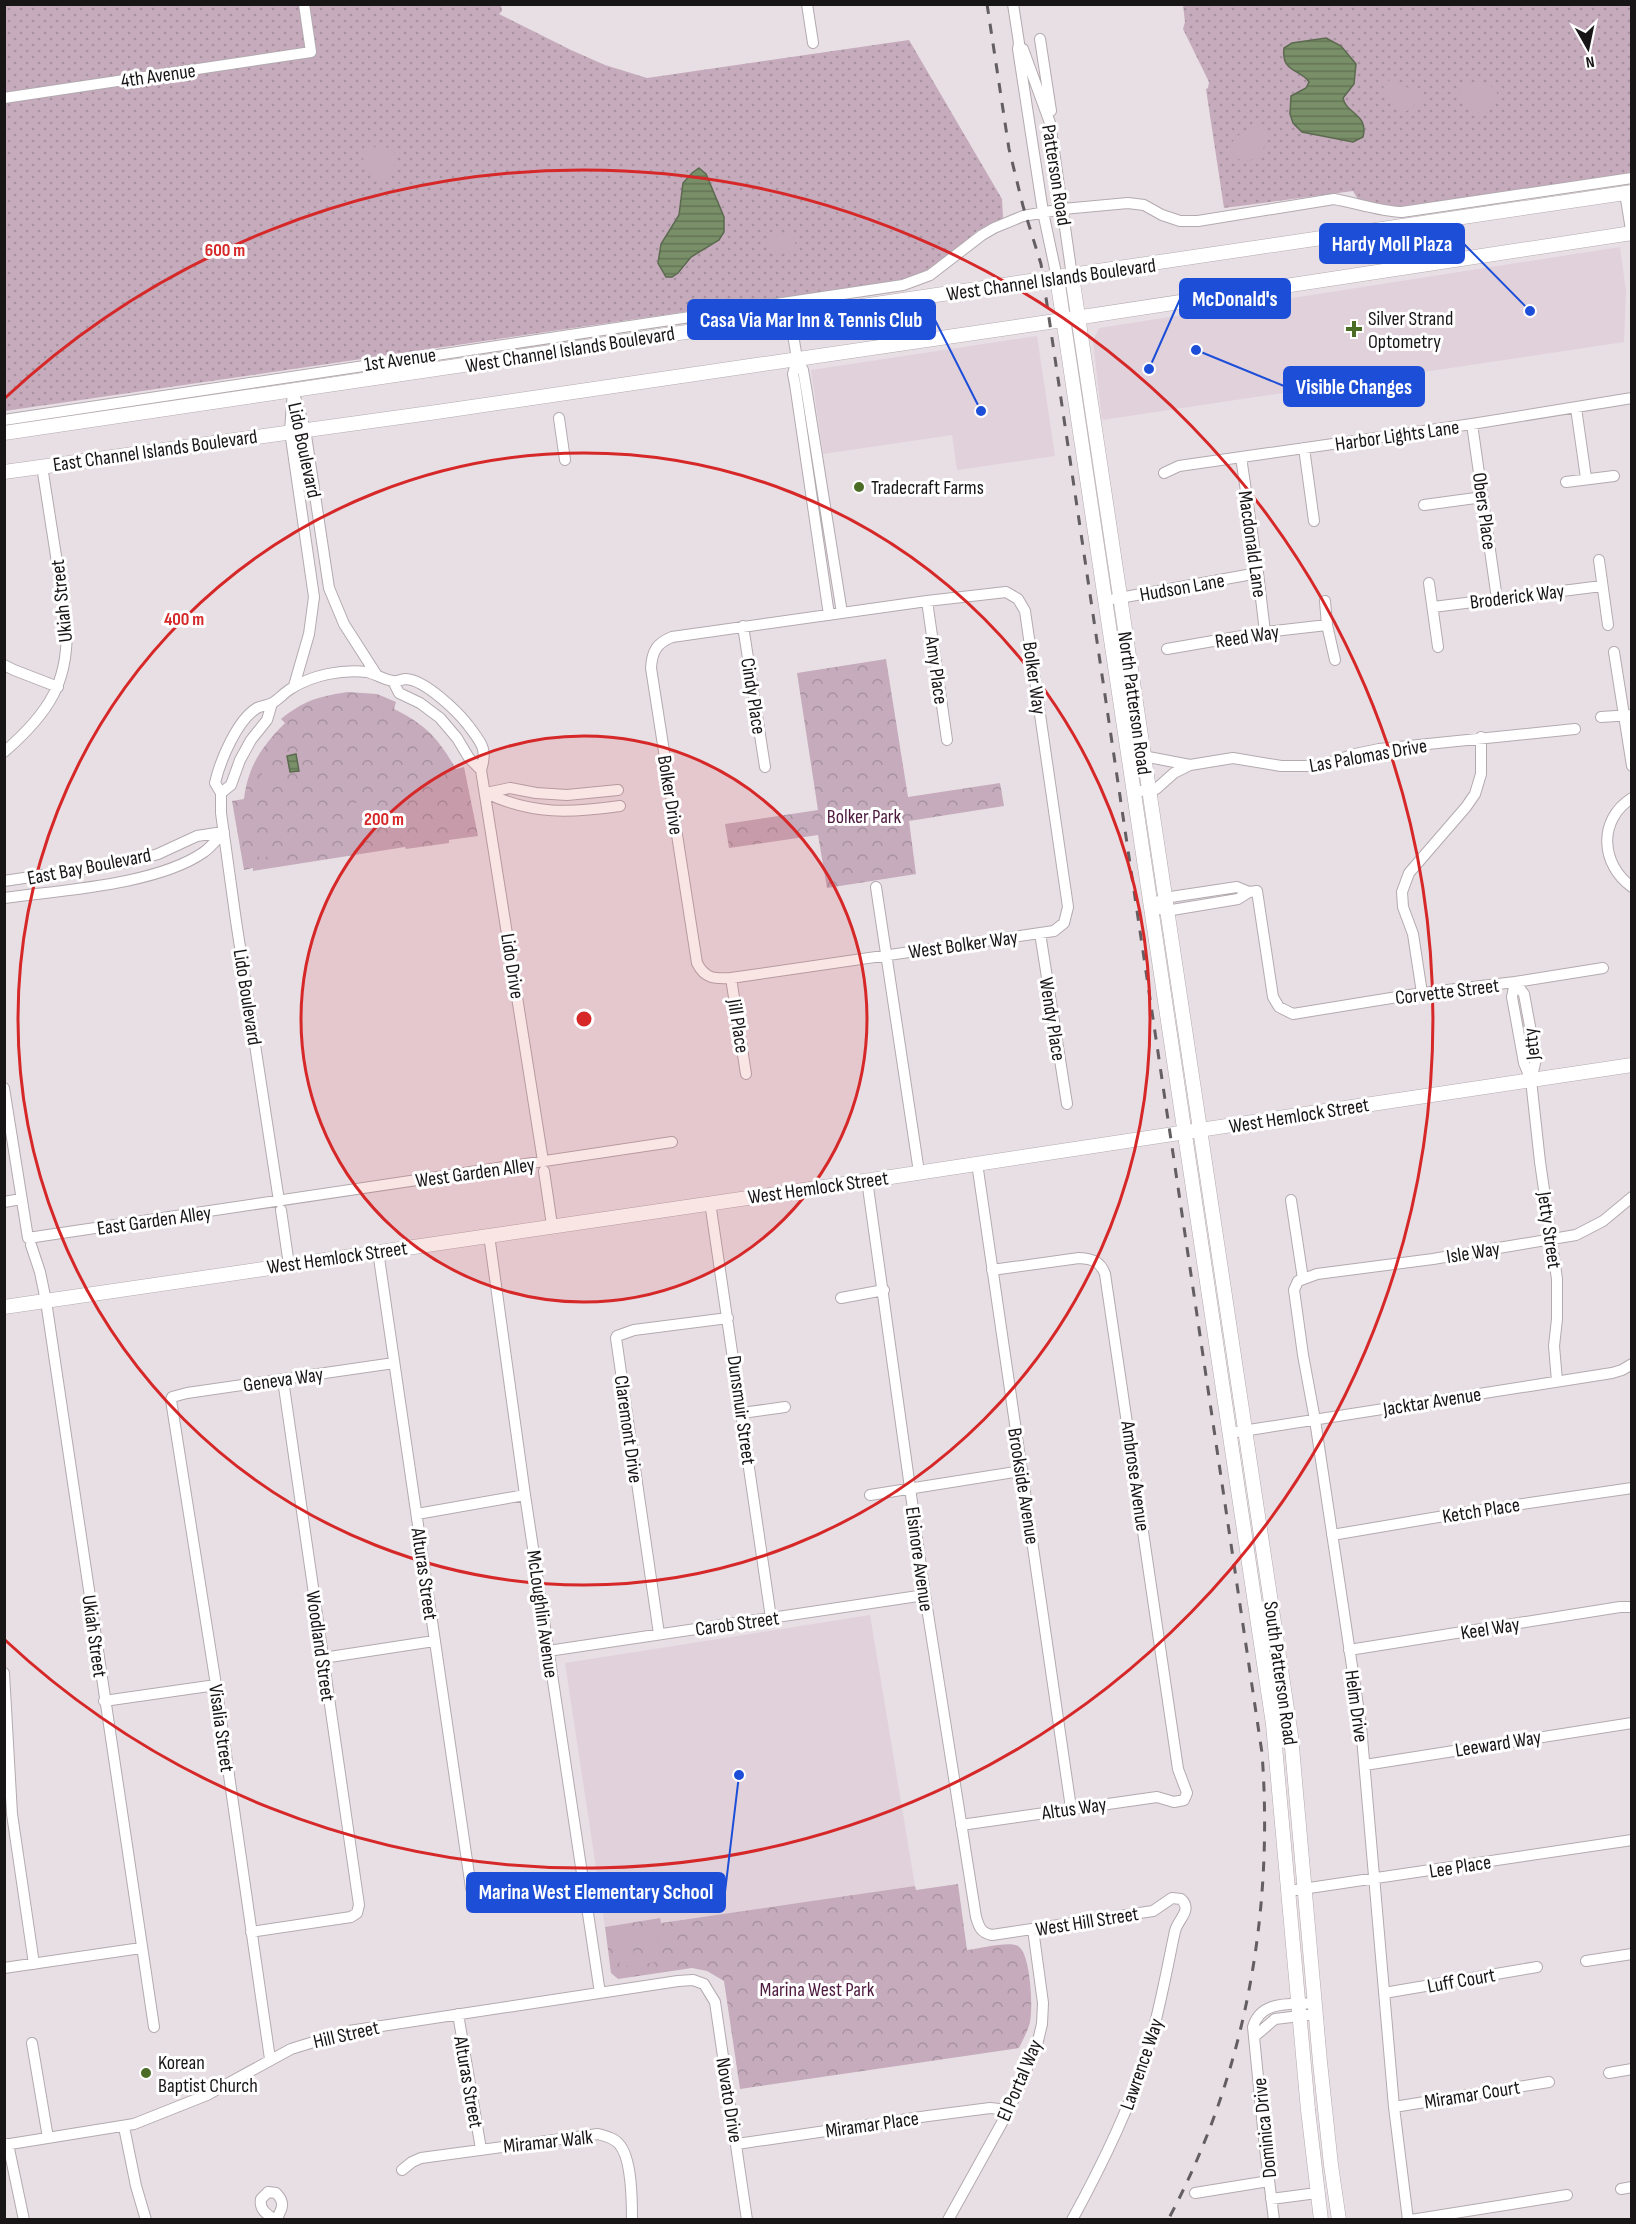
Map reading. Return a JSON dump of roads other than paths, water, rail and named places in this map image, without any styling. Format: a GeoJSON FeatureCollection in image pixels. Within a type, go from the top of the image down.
{"type":"FeatureCollection","features":[{"type":"Feature","properties":{"kind":"street","name":"4th Avenue"},"geometry":{"type":"LineString","coordinates":[[4,98],[311,52],[304,4]]}},
{"type":"Feature","properties":{"kind":"street"},"geometry":{"type":"LineString","coordinates":[[807,4],[813,43]]}},
{"type":"Feature","properties":{"kind":"street","name":"Patterson Road"},"geometry":{"type":"LineString","coordinates":[[1013,4],[1019,43],[1050,123],[1072,276]]}},
{"type":"Feature","properties":{"kind":"street"},"geometry":{"type":"LineString","coordinates":[[1040,39],[1051,114],[1050,123]]}},
{"type":"Feature","properties":{"kind":"street","name":"Patterson Road"},"geometry":{"type":"LineString","coordinates":[[1019,43],[1018,49],[1043,212],[1057,278]]}},
{"type":"Feature","properties":{"kind":"street","name":"1st Avenue"},"geometry":{"type":"LineString","coordinates":[[4,420],[903,285],[939,270],[969,244],[994,228],[1019,217],[1063,209],[1128,203],[1144,205],[1180,222],[1334,200],[1350,202],[1383,212],[1402,212],[1632,178]]}},
{"type":"Feature","properties":{"kind":"street"},"geometry":{"type":"LineString","coordinates":[[305,429],[1077,318],[1631,234],[1628,193]]}},
{"type":"Feature","properties":{"kind":"street","name":"West Channel Islands Boulevard"},"geometry":{"type":"LineString","coordinates":[[293,391],[1628,193]]}},
{"type":"Feature","properties":{"kind":"street","name":"North Patterson Road"},"geometry":{"type":"LineString","coordinates":[[1072,276],[1200,1130]]}},
{"type":"Feature","properties":{"kind":"street","name":"North Patterson Road"},"geometry":{"type":"LineString","coordinates":[[1057,278],[1184,1132]]}},
{"type":"Feature","properties":{"kind":"street"},"geometry":{"type":"LineString","coordinates":[[790,316],[797,359],[803,370],[842,613]]}},
{"type":"Feature","properties":{"kind":"street"},"geometry":{"type":"LineString","coordinates":[[797,359],[795,384],[829,615]]}},
{"type":"Feature","properties":{"kind":"street","name":"Lido Boulevard"},"geometry":{"type":"LineString","coordinates":[[293,391],[305,429],[332,596],[344,624],[376,674]]}},
{"type":"Feature","properties":{"kind":"street","name":"Lido Boulevard"},"geometry":{"type":"LineString","coordinates":[[293,391],[290,431],[314,597],[309,634],[294,686]]}},
{"type":"Feature","properties":{"kind":"street","name":"East Channel Islands Boulevard"},"geometry":{"type":"LineString","coordinates":[[4,433],[293,391]]}},
{"type":"Feature","properties":{"kind":"street","name":"Harbor Lights Lane"},"geometry":{"type":"LineString","coordinates":[[1164,473],[1179,466],[1472,424],[1632,398]]}},
{"type":"Feature","properties":{"kind":"street"},"geometry":{"type":"LineString","coordinates":[[1576,408],[1586,478]]}},
{"type":"Feature","properties":{"kind":"street"},"geometry":{"type":"LineString","coordinates":[[559,418],[566,460]]}},
{"type":"Feature","properties":{"kind":"street","name":"Obers Place"},"geometry":{"type":"LineString","coordinates":[[1472,424],[1497,598]]}},
{"type":"Feature","properties":{"kind":"street","name":"East Channel Islands Boulevard"},"geometry":{"type":"LineString","coordinates":[[4,472],[305,429]]}},
{"type":"Feature","properties":{"kind":"street"},"geometry":{"type":"LineString","coordinates":[[1304,448],[1314,520]]}},
{"type":"Feature","properties":{"kind":"street","name":"Macdonald Lane"},"geometry":{"type":"LineString","coordinates":[[1241,457],[1264,632]]}},
{"type":"Feature","properties":{"kind":"street","name":"Ukiah Street"},"geometry":{"type":"LineString","coordinates":[[4,752],[44,713],[58,687],[65,666],[67,635],[42,466]]}},
{"type":"Feature","properties":{"kind":"street"},"geometry":{"type":"LineString","coordinates":[[1566,482],[1614,476]]}},
{"type":"Feature","properties":{"kind":"street"},"geometry":{"type":"LineString","coordinates":[[1424,505],[1483,497]]}},
{"type":"Feature","properties":{"kind":"street"},"geometry":{"type":"LineString","coordinates":[[1599,560],[1608,625]]}},
{"type":"Feature","properties":{"kind":"street","name":"Hudson Lane"},"geometry":{"type":"LineString","coordinates":[[1105,600],[1258,573]]}},
{"type":"Feature","properties":{"kind":"street"},"geometry":{"type":"LineString","coordinates":[[1430,583],[1438,647]]}},
{"type":"Feature","properties":{"kind":"street","name":"Broderick Way"},"geometry":{"type":"LineString","coordinates":[[1433,607],[1602,586]]}},
{"type":"Feature","properties":{"kind":"street","name":"Bolker Way"},"geometry":{"type":"LineString","coordinates":[[829,615],[1006,592],[1018,599],[1025,611],[1068,907],[1064,923],[1054,931],[1040,933]]}},
{"type":"Feature","properties":{"kind":"street","name":"Amy Place"},"geometry":{"type":"LineString","coordinates":[[927,601],[947,740]]}},
{"type":"Feature","properties":{"kind":"street"},"geometry":{"type":"LineString","coordinates":[[1324,601],[1335,660]]}},
{"type":"Feature","properties":{"kind":"street","name":"Bolker Drive"},"geometry":{"type":"LineString","coordinates":[[829,615],[672,637],[655,649],[651,668],[698,963],[703,973],[711,979],[885,955]]}},
{"type":"Feature","properties":{"kind":"street","name":"Reed Way"},"geometry":{"type":"LineString","coordinates":[[1167,649],[1264,632],[1327,625]]}},
{"type":"Feature","properties":{"kind":"street","name":"Cindy Place"},"geometry":{"type":"LineString","coordinates":[[742,626],[765,767]]}},
{"type":"Feature","properties":{"kind":"street"},"geometry":{"type":"LineString","coordinates":[[1614,652],[1628,715],[1632,766]]}},
{"type":"Feature","properties":{"kind":"street"},"geometry":{"type":"LineString","coordinates":[[4,665],[58,687]]}},
{"type":"Feature","properties":{"kind":"street","name":"Lido Boulevard"},"geometry":{"type":"LineString","coordinates":[[289,1265],[224,832],[221,793],[215,783],[225,752],[234,735],[257,707],[272,704],[294,686],[314,678],[335,673],[376,674]]}},
{"type":"Feature","properties":{"kind":"street","name":"Lido Drive"},"geometry":{"type":"LineString","coordinates":[[376,674],[393,681],[408,679],[428,689],[450,706],[467,724],[486,756],[482,770],[552,1225]]}},
{"type":"Feature","properties":{"kind":"street","name":"Lido Drive"},"geometry":{"type":"LineString","coordinates":[[393,681],[399,693],[420,703],[440,718],[457,738],[469,758],[482,770]]}},
{"type":"Feature","properties":{"kind":"street","name":"Lido Boulevard"},"geometry":{"type":"LineString","coordinates":[[221,793],[231,785],[240,760],[251,740],[267,720],[272,704]]}},
{"type":"Feature","properties":{"kind":"street"},"geometry":{"type":"LineString","coordinates":[[1601,717],[1628,715]]}},
{"type":"Feature","properties":{"kind":"street","name":"Las Palomas Drive"},"geometry":{"type":"LineString","coordinates":[[1133,792],[1156,789],[1174,773],[1190,765],[1233,758],[1290,767],[1319,766],[1379,749],[1575,729]]}},
{"type":"Feature","properties":{"kind":"street"},"geometry":{"type":"LineString","coordinates":[[1422,993],[1413,934],[1402,907],[1402,892],[1409,873],[1475,794],[1481,774],[1481,737]]}},
{"type":"Feature","properties":{"kind":"street"},"geometry":{"type":"LineString","coordinates":[[1143,756],[1190,765]]}},
{"type":"Feature","properties":{"kind":"street"},"geometry":{"type":"LineString","coordinates":[[486,793],[510,788],[567,795],[618,790]]}},
{"type":"Feature","properties":{"kind":"street"},"geometry":{"type":"LineString","coordinates":[[486,793],[510,804],[539,810],[583,810],[620,806]]}},
{"type":"Feature","properties":{"kind":"street"},"geometry":{"type":"LineString","coordinates":[[1632,798],[1618,810],[1612,819],[1607,842],[1610,862],[1615,871],[1632,887]]}},
{"type":"Feature","properties":{"kind":"street","name":"East Bay Boulevard"},"geometry":{"type":"LineString","coordinates":[[4,881],[130,862],[158,854],[198,836],[224,832]]}},
{"type":"Feature","properties":{"kind":"street","name":"East Bay Boulevard"},"geometry":{"type":"LineString","coordinates":[[4,898],[129,880],[161,871],[205,851],[224,832]]}},
{"type":"Feature","properties":{"kind":"street"},"geometry":{"type":"LineString","coordinates":[[876,887],[919,1172]]}},
{"type":"Feature","properties":{"kind":"street","name":"Corvette Street"},"geometry":{"type":"LineString","coordinates":[[1165,905],[1239,899],[1253,892],[1273,996],[1279,1007],[1293,1014],[1602,968]]}},
{"type":"Feature","properties":{"kind":"street"},"geometry":{"type":"LineString","coordinates":[[1150,907],[1165,905]]}},
{"type":"Feature","properties":{"kind":"street","name":"West Bolker Way"},"geometry":{"type":"LineString","coordinates":[[885,955],[1040,933]]}},
{"type":"Feature","properties":{"kind":"street","name":"Wendy Place"},"geometry":{"type":"LineString","coordinates":[[1040,933],[1066,1104]]}},
{"type":"Feature","properties":{"kind":"street","name":"Jill Place"},"geometry":{"type":"LineString","coordinates":[[731,978],[746,1074]]}},
{"type":"Feature","properties":{"kind":"street","name":"Jetty"},"geometry":{"type":"LineString","coordinates":[[1515,982],[1512,997],[1524,1063],[1531,1080]]}},
{"type":"Feature","properties":{"kind":"street","name":"West Hemlock Street"},"geometry":{"type":"LineString","coordinates":[[4,1307],[1632,1065]]}},
{"type":"Feature","properties":{"kind":"street","name":"Jetty Street"},"geometry":{"type":"LineString","coordinates":[[1531,1080],[1558,1296],[1554,1346],[1557,1382]]}},
{"type":"Feature","properties":{"kind":"street","name":"Ukiah Street"},"geometry":{"type":"LineString","coordinates":[[4,1088],[29,1242],[40,1272],[46,1301],[154,2027]]}},
{"type":"Feature","properties":{"kind":"street","name":"South Patterson Road"},"geometry":{"type":"LineString","coordinates":[[1200,1130],[1291,1737],[1315,2008],[1339,2220]]}},
{"type":"Feature","properties":{"kind":"street","name":"South Patterson Road"},"geometry":{"type":"LineString","coordinates":[[1184,1132],[1274,1735],[1321,2220]]}},
{"type":"Feature","properties":{"kind":"street","name":"West Garden Alley"},"geometry":{"type":"LineString","coordinates":[[280,1205],[544,1166],[672,1142]]}},
{"type":"Feature","properties":{"kind":"street","name":"Brookside Avenue"},"geometry":{"type":"LineString","coordinates":[[977,1163],[1071,1808]]}},
{"type":"Feature","properties":{"kind":"street","name":"Elsinore Avenue"},"geometry":{"type":"LineString","coordinates":[[867,1180],[925,1595],[961,1825],[976,1917],[980,1929],[986,1934]]}},
{"type":"Feature","properties":{"kind":"street","name":"Isle Way"},"geometry":{"type":"LineString","coordinates":[[1303,1279],[1317,1274],[1551,1240],[1576,1234],[1603,1221],[1632,1197]]}},
{"type":"Feature","properties":{"kind":"street"},"geometry":{"type":"LineString","coordinates":[[4,1202],[21,1199]]}},
{"type":"Feature","properties":{"kind":"street","name":"Helm Drive"},"geometry":{"type":"LineString","coordinates":[[1291,1200],[1303,1279],[1295,1286],[1293,1297],[1316,1420],[1365,1765],[1394,2107],[1409,2220]]}},
{"type":"Feature","properties":{"kind":"street","name":"Dunsmuir Street"},"geometry":{"type":"LineString","coordinates":[[710,1202],[771,1618]]}},
{"type":"Feature","properties":{"kind":"street","name":"East Garden Alley"},"geometry":{"type":"LineString","coordinates":[[29,1242],[280,1205]]}},
{"type":"Feature","properties":{"kind":"street","name":"McLoughlin Avenue"},"geometry":{"type":"LineString","coordinates":[[489,1235],[525,1496],[600,1993]]}},
{"type":"Feature","properties":{"kind":"street","name":"Alturas Street"},"geometry":{"type":"LineString","coordinates":[[378,1251],[469,1880],[475,1897],[482,1898],[583,1883]]}},
{"type":"Feature","properties":{"kind":"street","name":"Ambrose Avenue"},"geometry":{"type":"LineString","coordinates":[[992,1270],[1079,1258],[1098,1262],[1105,1274],[1178,1769],[1186,1789],[1186,1798]]}},
{"type":"Feature","properties":{"kind":"street"},"geometry":{"type":"LineString","coordinates":[[841,1298],[884,1290]]}},
{"type":"Feature","properties":{"kind":"street","name":"Claremont Drive"},"geometry":{"type":"LineString","coordinates":[[659,1634],[616,1338],[625,1332],[634,1330],[728,1318]]}},
{"type":"Feature","properties":{"kind":"street","name":"Geneva Way"},"geometry":{"type":"LineString","coordinates":[[172,1397],[394,1363]]}},
{"type":"Feature","properties":{"kind":"street","name":"Jacktar Avenue"},"geometry":{"type":"LineString","coordinates":[[1230,1433],[1557,1382],[1622,1370],[1632,1364]]}},
{"type":"Feature","properties":{"kind":"street","name":"Woodland Street"},"geometry":{"type":"LineString","coordinates":[[251,1932],[351,1917],[357,1913],[359,1900],[283,1380]]}},
{"type":"Feature","properties":{"kind":"street","name":"Visalia Street"},"geometry":{"type":"LineString","coordinates":[[172,1397],[170,1404],[216,1685],[270,2059]]}},
{"type":"Feature","properties":{"kind":"street"},"geometry":{"type":"LineString","coordinates":[[742,1413],[785,1407]]}},
{"type":"Feature","properties":{"kind":"street"},"geometry":{"type":"LineString","coordinates":[[870,1495],[1021,1471]]}},
{"type":"Feature","properties":{"kind":"street","name":"Ketch Place"},"geometry":{"type":"LineString","coordinates":[[1332,1535],[1632,1488]]}},
{"type":"Feature","properties":{"kind":"street"},"geometry":{"type":"LineString","coordinates":[[417,1514],[525,1496]]}},
{"type":"Feature","properties":{"kind":"street","name":"Carob Street"},"geometry":{"type":"LineString","coordinates":[[548,1651],[925,1595]]}},
{"type":"Feature","properties":{"kind":"street","name":"Keel Way"},"geometry":{"type":"LineString","coordinates":[[1349,1650],[1620,1607],[1632,1607]]}},
{"type":"Feature","properties":{"kind":"street"},"geometry":{"type":"LineString","coordinates":[[323,1658],[434,1641]]}},
{"type":"Feature","properties":{"kind":"street"},"geometry":{"type":"LineString","coordinates":[[4,1673],[13,1825],[33,1964]]}},
{"type":"Feature","properties":{"kind":"street"},"geometry":{"type":"LineString","coordinates":[[105,1701],[216,1685]]}},
{"type":"Feature","properties":{"kind":"street","name":"Leeward Way"},"geometry":{"type":"LineString","coordinates":[[1365,1765],[1632,1723]]}},
{"type":"Feature","properties":{"kind":"street","name":"Altus Way"},"geometry":{"type":"LineString","coordinates":[[961,1825],[1157,1797],[1179,1802],[1186,1798]]}},
{"type":"Feature","properties":{"kind":"street","name":"Lee Place"},"geometry":{"type":"LineString","coordinates":[[1289,1891],[1632,1840]]}},
{"type":"Feature","properties":{"kind":"street","name":"West Hill Street"},"geometry":{"type":"LineString","coordinates":[[986,1934],[992,1935],[1153,1911],[1172,1898],[1184,1901]]}},
{"type":"Feature","properties":{"kind":"street","name":"Lawrence Way"},"geometry":{"type":"LineString","coordinates":[[1072,2220],[1114,2140],[1146,2058],[1159,2012],[1176,1927],[1186,1911],[1184,1901]]}},
{"type":"Feature","properties":{"kind":"street","name":"El Portal Way"},"geometry":{"type":"LineString","coordinates":[[948,2220],[1009,2110],[1037,2045],[1042,2024],[1043,2003],[1033,1929]]}},
{"type":"Feature","properties":{"kind":"street"},"geometry":{"type":"LineString","coordinates":[[4,1968],[141,1948]]}},
{"type":"Feature","properties":{"kind":"street"},"geometry":{"type":"LineString","coordinates":[[1586,1961],[1632,1954]]}},
{"type":"Feature","properties":{"kind":"street","name":"Luff Court"},"geometry":{"type":"LineString","coordinates":[[1384,1993],[1538,1967]]}},
{"type":"Feature","properties":{"kind":"street","name":"Hill Street"},"geometry":{"type":"LineString","coordinates":[[6,2145],[124,2127],[180,2108],[270,2059],[316,2040],[349,2031],[687,1980],[704,1984]]}},
{"type":"Feature","properties":{"kind":"street","name":"Novato Drive"},"geometry":{"type":"LineString","coordinates":[[704,1984],[715,2002],[747,2220]]}},
{"type":"Feature","properties":{"kind":"street","name":"Dominica Drive"},"geometry":{"type":"LineString","coordinates":[[1275,2220],[1253,2027],[1261,2012],[1278,2006],[1299,2010],[1315,2008]]}},
{"type":"Feature","properties":{"kind":"street","name":"Alturas Street"},"geometry":{"type":"LineString","coordinates":[[458,2014],[481,2149]]}},
{"type":"Feature","properties":{"kind":"street"},"geometry":{"type":"LineString","coordinates":[[32,2043],[48,2139]]}},
{"type":"Feature","properties":{"kind":"street"},"geometry":{"type":"LineString","coordinates":[[1609,2073],[1632,2069]]}},
{"type":"Feature","properties":{"kind":"street","name":"Miramar Court"},"geometry":{"type":"LineString","coordinates":[[1394,2107],[1549,2082]]}},
{"type":"Feature","properties":{"kind":"street","name":"Miramar Place"},"geometry":{"type":"LineString","coordinates":[[736,2144],[990,2108],[1009,2110]]}},
{"type":"Feature","properties":{"kind":"street"},"geometry":{"type":"LineString","coordinates":[[124,2127],[136,2186],[146,2220]]}},
{"type":"Feature","properties":{"kind":"street","name":"Miramar Walk"},"geometry":{"type":"LineString","coordinates":[[402,2170],[421,2158],[585,2134],[608,2136],[619,2144],[627,2159],[632,2220]]}},
{"type":"Feature","properties":{"kind":"street"},"geometry":{"type":"LineString","coordinates":[[6,2145],[24,2220]]}},
{"type":"Feature","properties":{"kind":"street"},"geometry":{"type":"LineString","coordinates":[[1195,2193],[1269,2181]]}},
{"type":"Feature","properties":{"kind":"street"},"geometry":{"type":"LineString","coordinates":[[1271,2199],[1317,2193]]}},
{"type":"Feature","properties":{"kind":"street"},"geometry":{"type":"LineString","coordinates":[[1409,2220],[1567,2195]]}},
{"type":"Feature","properties":{"kind":"railway"},"geometry":{"type":"LineString","coordinates":[[987,4],[1009,149],[1041,264],[1262,1753],[1265,1814],[1263,1874],[1258,1934],[1248,1993],[1235,2052],[1217,2109],[1195,2165],[1168,2220]]}},
{"type":"Feature","properties":{"kind":"place","name":"Hardy Moll Plaza"},"geometry":{"type":"Point","coordinates":[1530,311]}},
{"type":"Feature","properties":{"kind":"place","name":"Silver Strand Optometry"},"geometry":{"type":"Point","coordinates":[1354,329]}},
{"type":"Feature","properties":{"kind":"place","name":"Visible Changes"},"geometry":{"type":"Point","coordinates":[1196,350]}},
{"type":"Feature","properties":{"kind":"place","name":"McDonald's"},"geometry":{"type":"Point","coordinates":[1149,369]}},
{"type":"Feature","properties":{"kind":"place","name":"Casa Via Mar Inn & Tennis Club"},"geometry":{"type":"Point","coordinates":[981,411]}},
{"type":"Feature","properties":{"kind":"place","name":"Tradecraft Farms"},"geometry":{"type":"Point","coordinates":[859,487]}},
{"type":"Feature","properties":{"kind":"place","name":"Marina West Elementary School"},"geometry":{"type":"Point","coordinates":[739,1775]}},
{"type":"Feature","properties":{"kind":"place","name":"Korean Baptist Church"},"geometry":{"type":"Point","coordinates":[146,2073]}},
{"type":"Feature","properties":{"kind":"park label","name":"Bolker Park"},"geometry":{"type":"Point","coordinates":[864,816]}},
{"type":"Feature","properties":{"kind":"park label","name":"Marina West Park"},"geometry":{"type":"Point","coordinates":[817,1989]}}]}
